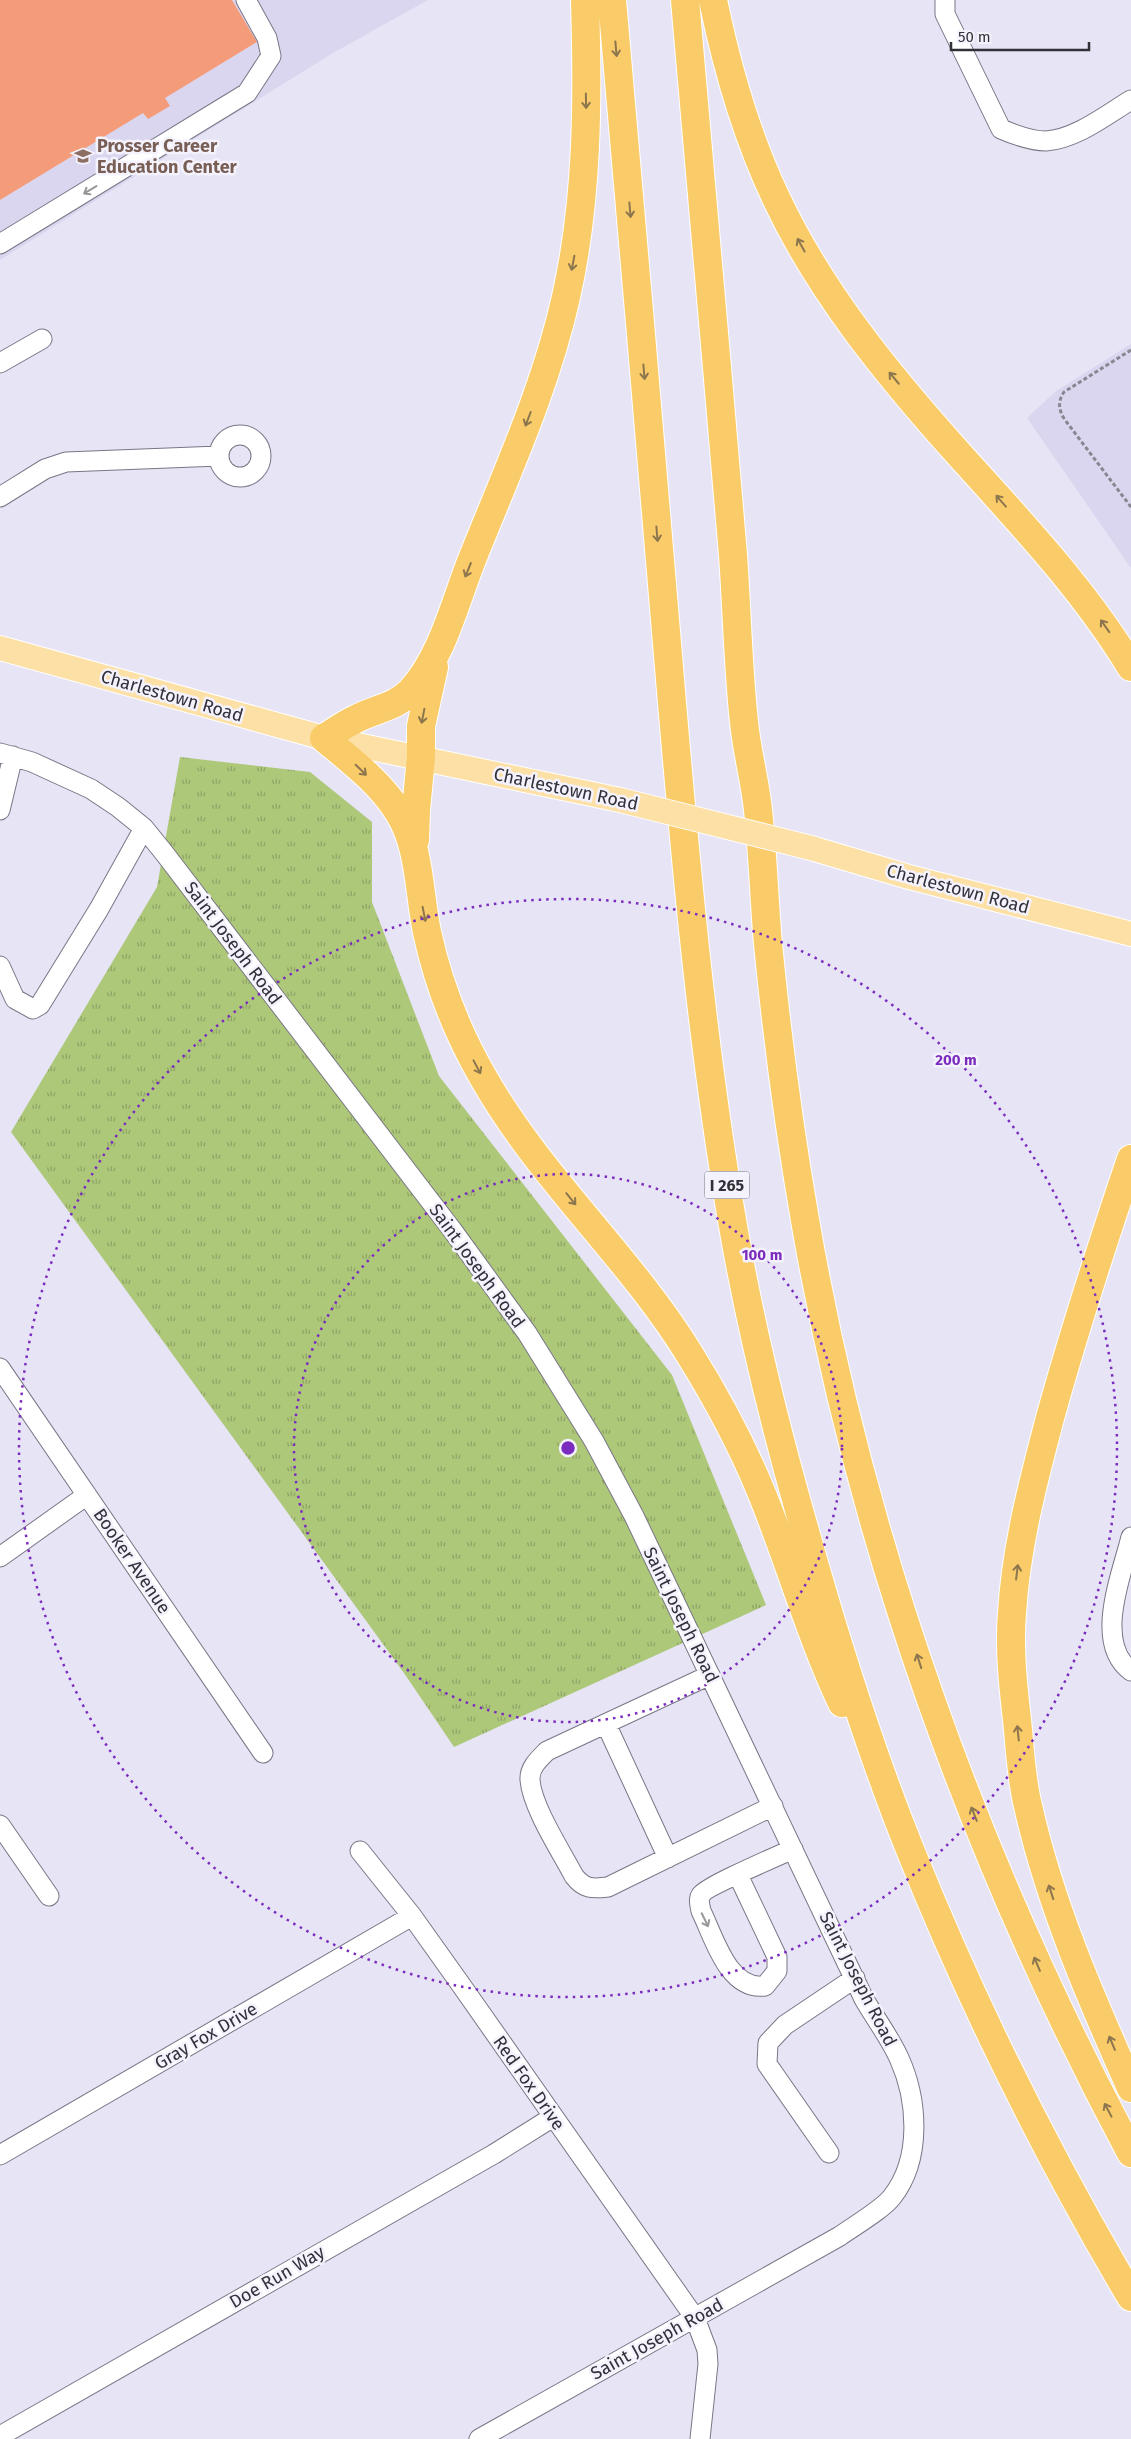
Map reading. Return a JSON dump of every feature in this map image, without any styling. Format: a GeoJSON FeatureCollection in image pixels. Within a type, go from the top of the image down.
{"type":"FeatureCollection","features":[{"type":"Feature","properties":{"kind":"highway"},"geometry":{"type":"LineString","coordinates":[[415,858],[421,726],[439,651],[455,600],[538,395],[566,297],[577,244],[586,133],[585,0]]}},
{"type":"Feature","properties":{"kind":"highway","name":"I 265"},"geometry":{"type":"LineString","coordinates":[[612,0],[691,921],[710,1077],[734,1231],[782,1450],[820,1586],[861,1715],[907,1842],[962,1970],[1014,2082],[1087,2224],[1131,2297]]}},
{"type":"Feature","properties":{"kind":"highway"},"geometry":{"type":"LineString","coordinates":[[685,0],[734,578],[744,729],[758,811],[768,942],[784,1084],[805,1225],[852,1435],[885,1555],[959,1775],[1041,1973],[1131,2153]]}},
{"type":"Feature","properties":{"kind":"highway"},"geometry":{"type":"LineString","coordinates":[[712,0],[735,95],[755,147],[776,198],[830,292],[892,375],[1082,595],[1131,667]]}},
{"type":"Feature","properties":{"kind":"highway"},"geometry":{"type":"LineString","coordinates":[[439,651],[412,690],[399,702],[356,719],[324,738],[360,769],[399,812],[410,836],[434,964],[463,1040],[483,1079],[508,1116],[688,1352],[741,1444],[762,1494],[824,1665],[907,1842]]}},
{"type":"Feature","properties":{"kind":"highway"},"geometry":{"type":"LineString","coordinates":[[1131,1159],[1092,1277],[1040,1456],[1019,1556],[1012,1614],[1013,1680],[1019,1743],[1027,1803],[1040,1855],[1065,1935],[1131,2088]]}},
{"type":"Feature","properties":{"kind":"main road","name":"Charlestown Road"},"geometry":{"type":"LineString","coordinates":[[0,648],[324,738],[620,800],[811,848],[908,877],[1131,934]]}},
{"type":"Feature","properties":{"kind":"street"},"geometry":{"type":"LineString","coordinates":[[0,244],[247,93],[271,56],[267,38],[246,0]]}},
{"type":"Feature","properties":{"kind":"street"},"geometry":{"type":"LineString","coordinates":[[945,0],[945,14],[1001,129],[1021,137],[1046,141],[1067,137],[1131,100]]}},
{"type":"Feature","properties":{"kind":"street"},"geometry":{"type":"LineString","coordinates":[[0,363],[42,339]]}},
{"type":"Feature","properties":{"kind":"street"},"geometry":{"type":"LineString","coordinates":[[0,497],[45,469],[66,462],[219,456]]}},
{"type":"Feature","properties":{"kind":"street"},"geometry":{"type":"LineString","coordinates":[[1,801],[7,754]]}},
{"type":"Feature","properties":{"kind":"street","name":"Saint Joseph Road"},"geometry":{"type":"LineString","coordinates":[[7,754],[62,774],[91,789],[118,807],[144,828],[210,911],[453,1231],[527,1334],[572,1404],[614,1478],[864,1999],[899,2058],[908,2085],[913,2110],[913,2138],[908,2170],[892,2198],[840,2236],[479,2439]]}},
{"type":"Feature","properties":{"kind":"street"},"geometry":{"type":"LineString","coordinates":[[0,966],[15,999],[33,1009],[40,1005],[99,909],[144,828]]}},
{"type":"Feature","properties":{"kind":"street","name":"Booker Avenue"},"geometry":{"type":"LineString","coordinates":[[0,1368],[263,1753]]}},
{"type":"Feature","properties":{"kind":"street"},"geometry":{"type":"LineString","coordinates":[[0,1557],[87,1495]]}},
{"type":"Feature","properties":{"kind":"street"},"geometry":{"type":"LineString","coordinates":[[1131,1537],[1111,1616],[1112,1636],[1118,1655],[1131,1671]]}},
{"type":"Feature","properties":{"kind":"street"},"geometry":{"type":"LineString","coordinates":[[710,1676],[547,1751],[535,1763],[529,1779],[537,1804],[574,1876],[582,1886],[595,1889],[608,1887],[773,1806]]}},
{"type":"Feature","properties":{"kind":"street"},"geometry":{"type":"LineString","coordinates":[[606,1724],[668,1858]]}},
{"type":"Feature","properties":{"kind":"street"},"geometry":{"type":"LineString","coordinates":[[0,1824],[49,1896]]}},
{"type":"Feature","properties":{"kind":"street"},"geometry":{"type":"LineString","coordinates":[[738,1874],[777,1957],[778,1965],[775,1976],[765,1986],[748,1984],[731,1973],[701,1910],[699,1901],[704,1891],[738,1874],[793,1849]]}},
{"type":"Feature","properties":{"kind":"street","name":"Red Fox Drive"},"geometry":{"type":"LineString","coordinates":[[360,1851],[412,1916],[695,2318],[707,2350],[708,2364],[700,2439]]}},
{"type":"Feature","properties":{"kind":"street","name":"Gray Fox Drive"},"geometry":{"type":"LineString","coordinates":[[0,2155],[412,1916]]}},
{"type":"Feature","properties":{"kind":"street"},"geometry":{"type":"LineString","coordinates":[[829,2153],[767,2064],[768,2043],[785,2025],[855,1978]]}},
{"type":"Feature","properties":{"kind":"street","name":"Doe Run Way"},"geometry":{"type":"LineString","coordinates":[[0,2436],[494,2154],[554,2117]]}},
{"type":"Feature","properties":{"kind":"path"},"geometry":{"type":"LineString","coordinates":[[1131,350],[1064,392],[1059,407],[1065,420],[1131,507]]}},
{"type":"Feature","properties":{"kind":"shaded area","name":"Prosser Career Education Center"},"geometry":{"type":"Polygon","coordinates":[[[0,0],[428,0],[333,53],[0,260],[0,0]]]}},
{"type":"Feature","properties":{"kind":"shaded area"},"geometry":{"type":"Polygon","coordinates":[[[1131,344],[1131,568],[1027,418],[1056,391],[1131,344]]]}},
{"type":"Feature","properties":{"kind":"green space"},"geometry":{"type":"Polygon","coordinates":[[[180,757],[310,772],[372,822],[372,902],[439,1076],[672,1375],[766,1605],[454,1747],[404,1673],[11,1132],[157,887],[180,757]]]}},
{"type":"Feature","properties":{"kind":"building","name":"Prosser Career Education Center"},"geometry":{"type":"Polygon","coordinates":[[[0,0],[232,0],[257,42],[165,98],[170,106],[148,119],[143,113],[0,200],[0,0]]]}},
{"type":"Feature","properties":{"kind":"place","name":"Prosser Career Education Center"},"geometry":{"type":"Point","coordinates":[83,156]}}]}
